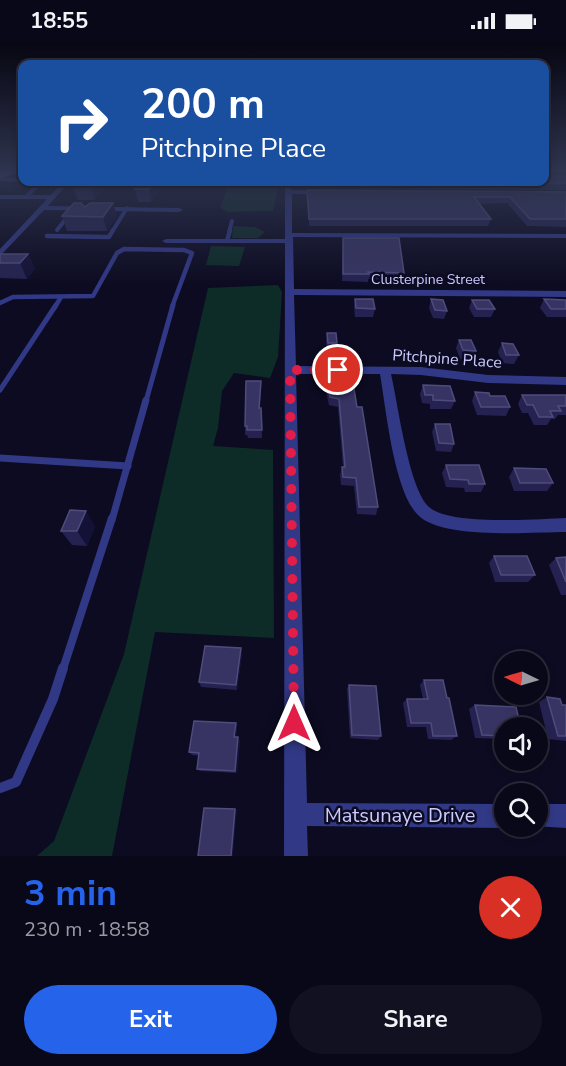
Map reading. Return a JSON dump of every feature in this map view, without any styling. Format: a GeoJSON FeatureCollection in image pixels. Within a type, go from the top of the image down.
{"type":"FeatureCollection","features":[{"type":"Feature","properties":{"kind":"street"},"geometry":{"type":"LineString","coordinates":[[0,254],[42,209]]}},
{"type":"Feature","properties":{"kind":"street"},"geometry":{"type":"LineString","coordinates":[[152,209],[178,210]]}},
{"type":"Feature","properties":{"kind":"street"},"geometry":{"type":"LineString","coordinates":[[288,209],[296,856]]}},
{"type":"Feature","properties":{"kind":"street"},"geometry":{"type":"LineString","coordinates":[[166,241],[566,236]]}},
{"type":"Feature","properties":{"kind":"street","name":"Clusterpine Street"},"geometry":{"type":"LineString","coordinates":[[289,292],[566,294]]}},
{"type":"Feature","properties":{"kind":"street","name":"Pitchpine Place"},"geometry":{"type":"LineString","coordinates":[[290,370],[431,371],[497,380],[566,381]]}},
{"type":"Feature","properties":{"kind":"street"},"geometry":{"type":"LineString","coordinates":[[385,371],[408,484],[415,501],[428,515],[451,524],[566,525]]}},
{"type":"Feature","properties":{"kind":"street","name":"Matsunaye Drive"},"geometry":{"type":"LineString","coordinates":[[295,814],[494,816]]}},
{"type":"Feature","properties":{"kind":"street"},"geometry":{"type":"LineString","coordinates":[[548,816],[566,816]]}},
{"type":"Feature","properties":{"kind":"lane"},"geometry":{"type":"LineString","coordinates":[[57,230],[74,209]]}},
{"type":"Feature","properties":{"kind":"lane"},"geometry":{"type":"LineString","coordinates":[[89,217],[95,209]]}},
{"type":"Feature","properties":{"kind":"lane"},"geometry":{"type":"LineString","coordinates":[[47,236],[109,237],[125,209]]}},
{"type":"Feature","properties":{"kind":"lane"},"geometry":{"type":"LineString","coordinates":[[227,241],[232,221]]}},
{"type":"Feature","properties":{"kind":"lane"},"geometry":{"type":"LineString","coordinates":[[0,303],[13,297],[93,296],[120,250],[184,250],[192,253],[173,305],[128,466],[53,699],[16,782],[0,788]]}},
{"type":"Feature","properties":{"kind":"lane"},"geometry":{"type":"LineString","coordinates":[[0,390],[61,297]]}},
{"type":"Feature","properties":{"kind":"lane"},"geometry":{"type":"LineString","coordinates":[[0,458],[128,466]]}},
{"type":"Feature","properties":{"kind":"green space"},"geometry":{"type":"Polygon","coordinates":[[[223,209],[273,209],[273,211],[227,212],[223,209]]]}},
{"type":"Feature","properties":{"kind":"green space"},"geometry":{"type":"Polygon","coordinates":[[[233,226],[255,227],[265,232],[258,238],[232,238],[233,226]]]}},
{"type":"Feature","properties":{"kind":"green space"},"geometry":{"type":"Polygon","coordinates":[[[211,246],[245,247],[239,266],[206,265],[211,246]]]}},
{"type":"Feature","properties":{"kind":"green space"},"geometry":{"type":"Polygon","coordinates":[[[278,285],[282,292],[278,357],[270,378],[234,373],[222,391],[218,428],[213,446],[273,450],[274,638],[155,632],[112,856],[37,856],[54,841],[124,654],[208,288],[278,285]]]}},
{"type":"Feature","properties":{"kind":"building"},"geometry":{"type":"Polygon","coordinates":[[[68,209],[109,209],[103,217],[62,216],[68,209]]]}},
{"type":"Feature","properties":{"kind":"building"},"geometry":{"type":"Polygon","coordinates":[[[308,209],[483,209],[491,219],[309,219],[308,209]]]}},
{"type":"Feature","properties":{"kind":"building"},"geometry":{"type":"Polygon","coordinates":[[[521,209],[566,209],[566,219],[530,219],[521,209]]]}},
{"type":"Feature","properties":{"kind":"building"},"geometry":{"type":"Polygon","coordinates":[[[343,238],[399,238],[404,273],[343,274],[343,238]]]}},
{"type":"Feature","properties":{"kind":"building"},"geometry":{"type":"Polygon","coordinates":[[[0,254],[28,254],[20,263],[0,263],[0,254]]]}},
{"type":"Feature","properties":{"kind":"building"},"geometry":{"type":"Polygon","coordinates":[[[355,299],[373,299],[375,309],[356,308],[355,299]]]}},
{"type":"Feature","properties":{"kind":"building"},"geometry":{"type":"Polygon","coordinates":[[[431,299],[443,300],[447,311],[435,310],[431,299]]]}},
{"type":"Feature","properties":{"kind":"building"},"geometry":{"type":"Polygon","coordinates":[[[544,299],[566,300],[566,309],[551,309],[544,299]]]}},
{"type":"Feature","properties":{"kind":"building"},"geometry":{"type":"Polygon","coordinates":[[[472,300],[489,300],[495,309],[477,309],[472,300]]]}},
{"type":"Feature","properties":{"kind":"building"},"geometry":{"type":"Polygon","coordinates":[[[327,333],[336,333],[337,343],[328,343],[327,333]]]}},
{"type":"Feature","properties":{"kind":"building"},"geometry":{"type":"Polygon","coordinates":[[[459,340],[471,340],[476,351],[463,350],[459,340]]]}},
{"type":"Feature","properties":{"kind":"building"},"geometry":{"type":"Polygon","coordinates":[[[502,343],[513,344],[519,355],[506,355],[502,343]]]}},
{"type":"Feature","properties":{"kind":"building"},"geometry":{"type":"Polygon","coordinates":[[[246,381],[261,381],[259,408],[261,408],[262,430],[247,430],[245,426],[246,381]]]}},
{"type":"Feature","properties":{"kind":"building"},"geometry":{"type":"Polygon","coordinates":[[[327,383],[353,383],[357,407],[362,407],[378,507],[359,507],[356,478],[343,477],[342,467],[345,467],[339,399],[330,397],[327,383]]]}},
{"type":"Feature","properties":{"kind":"building"},"geometry":{"type":"Polygon","coordinates":[[[423,385],[450,386],[455,401],[433,400],[433,395],[425,395],[423,385]]]}},
{"type":"Feature","properties":{"kind":"building"},"geometry":{"type":"Polygon","coordinates":[[[475,392],[489,393],[490,396],[505,396],[510,407],[481,407],[475,392]]]}},
{"type":"Feature","properties":{"kind":"building"},"geometry":{"type":"Polygon","coordinates":[[[522,395],[566,395],[566,406],[558,406],[561,411],[550,411],[553,417],[539,417],[533,405],[527,405],[522,395]]]}},
{"type":"Feature","properties":{"kind":"building"},"geometry":{"type":"Polygon","coordinates":[[[435,424],[450,424],[454,444],[439,443],[435,424]]]}},
{"type":"Feature","properties":{"kind":"building"},"geometry":{"type":"Polygon","coordinates":[[[446,465],[479,465],[485,484],[469,484],[468,480],[450,479],[446,465]]]}},
{"type":"Feature","properties":{"kind":"building"},"geometry":{"type":"Polygon","coordinates":[[[514,468],[546,469],[553,483],[520,483],[514,468]]]}},
{"type":"Feature","properties":{"kind":"building"},"geometry":{"type":"Polygon","coordinates":[[[70,510],[86,511],[77,531],[61,531],[70,510]]]}},
{"type":"Feature","properties":{"kind":"building"},"geometry":{"type":"Polygon","coordinates":[[[494,556],[527,556],[535,575],[501,575],[494,556]]]}},
{"type":"Feature","properties":{"kind":"building"},"geometry":{"type":"Polygon","coordinates":[[[566,557],[566,582],[556,558],[566,557]]]}},
{"type":"Feature","properties":{"kind":"building"},"geometry":{"type":"Polygon","coordinates":[[[205,646],[241,648],[236,685],[199,682],[205,646]]]}},
{"type":"Feature","properties":{"kind":"building"},"geometry":{"type":"Polygon","coordinates":[[[424,680],[443,680],[457,736],[433,736],[431,723],[411,723],[407,699],[428,699],[424,680]]]}},
{"type":"Feature","properties":{"kind":"building"},"geometry":{"type":"Polygon","coordinates":[[[349,685],[376,686],[381,736],[352,735],[349,685]]]}},
{"type":"Feature","properties":{"kind":"building"},"geometry":{"type":"Polygon","coordinates":[[[548,697],[560,699],[562,705],[566,705],[566,736],[558,736],[548,697]]]}},
{"type":"Feature","properties":{"kind":"building"},"geometry":{"type":"Polygon","coordinates":[[[475,705],[516,707],[518,717],[494,717],[494,736],[482,735],[475,705]]]}},
{"type":"Feature","properties":{"kind":"building"},"geometry":{"type":"Polygon","coordinates":[[[194,721],[236,723],[234,737],[238,737],[235,771],[197,769],[199,753],[189,752],[194,721]]]}},
{"type":"Feature","properties":{"kind":"building"},"geometry":{"type":"Polygon","coordinates":[[[204,808],[235,809],[231,856],[198,856],[204,808]]]}},
{"type":"Feature","properties":{"kind":"route"},"geometry":{"type":"LineString","coordinates":[[294,723],[290,370],[338,370]]}}]}
